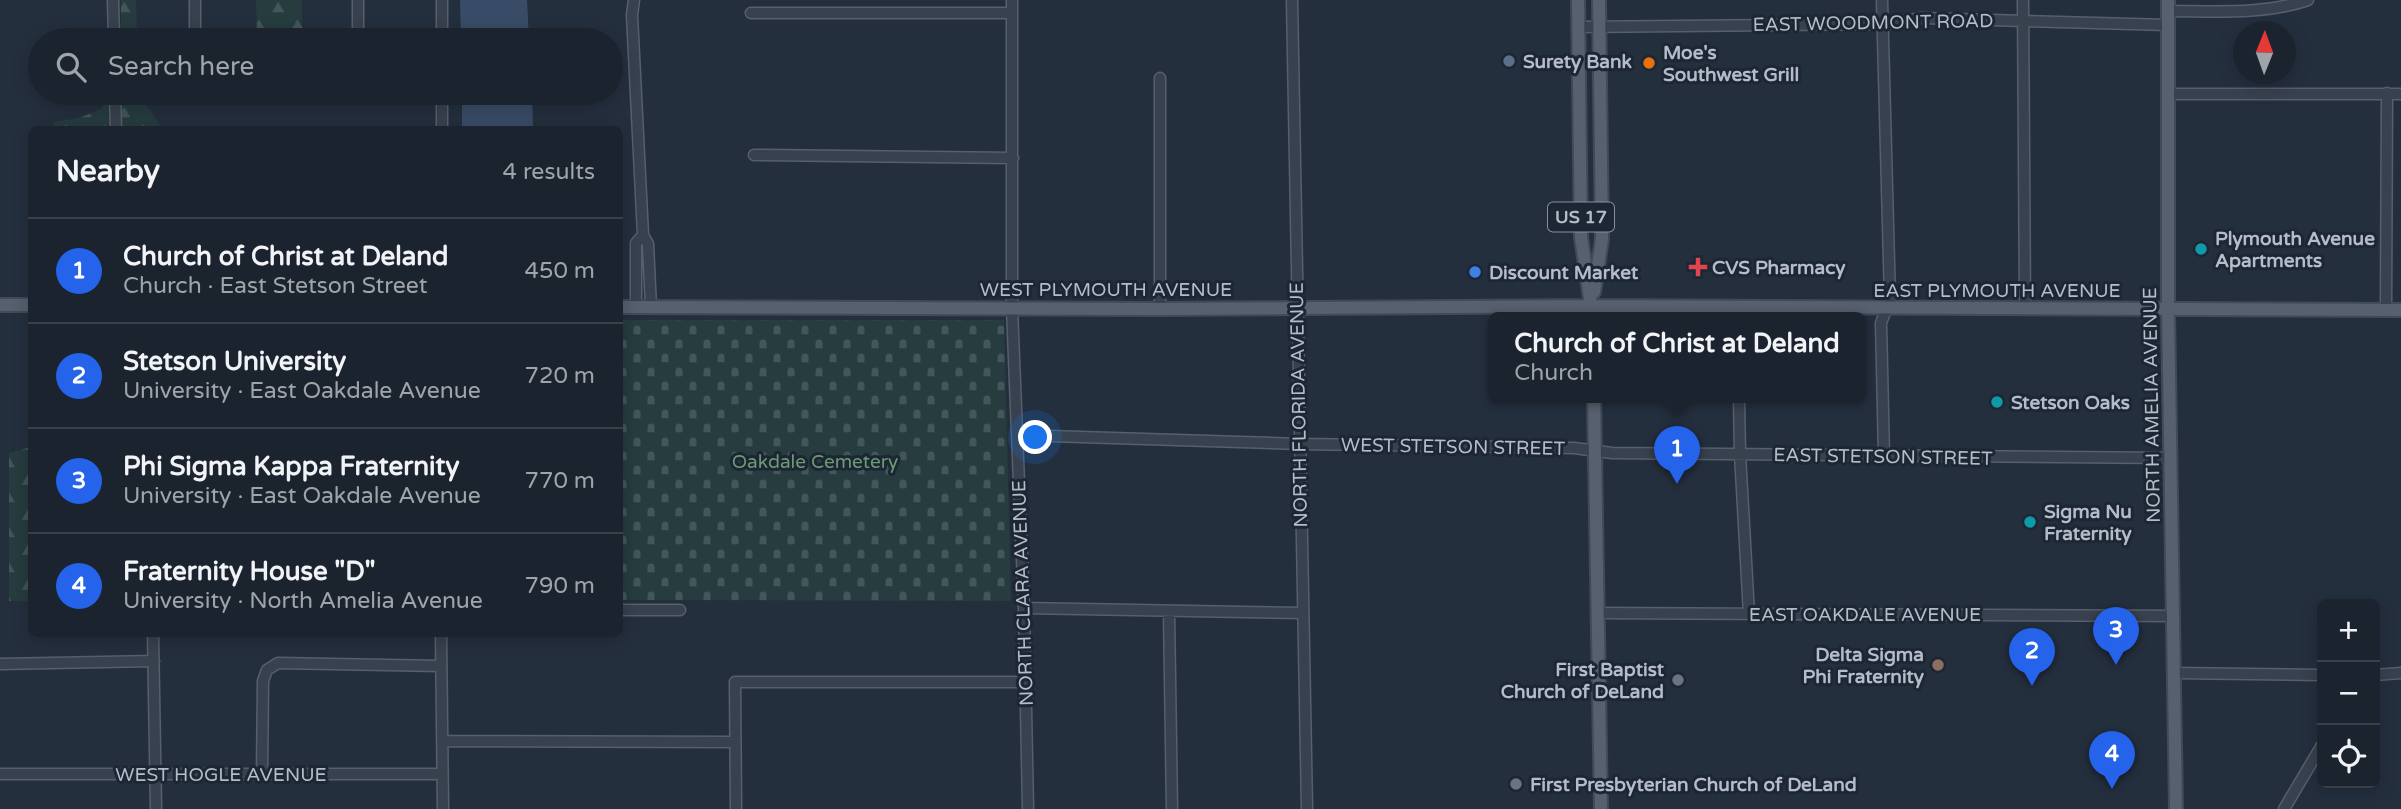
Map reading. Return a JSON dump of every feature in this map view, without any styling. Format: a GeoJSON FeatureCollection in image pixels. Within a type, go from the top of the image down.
{"type":"FeatureCollection","features":[{"type":"Feature","properties":{"kind":"main road","name":"US 17"},"geometry":{"type":"LineString","coordinates":[[1578,0],[1581,237],[1593,312]]}},
{"type":"Feature","properties":{"kind":"main road","name":"US 17"},"geometry":{"type":"LineString","coordinates":[[1593,312],[1602,239],[1599,0]]}},
{"type":"Feature","properties":{"kind":"main road","name":"NORTH AMELIA AVENUE"},"geometry":{"type":"LineString","coordinates":[[2168,5],[2168,309],[2176,809]]}},
{"type":"Feature","properties":{"kind":"main road"},"geometry":{"type":"LineString","coordinates":[[0,305],[28,305]]}},
{"type":"Feature","properties":{"kind":"main road","name":"WEST PLYMOUTH AVENUE"},"geometry":{"type":"LineString","coordinates":[[623,307],[1296,308],[1593,312]]}},
{"type":"Feature","properties":{"kind":"main road","name":"EAST PLYMOUTH AVENUE"},"geometry":{"type":"LineString","coordinates":[[1767,312],[1885,308],[2401,310]]}},
{"type":"Feature","properties":{"kind":"main road"},"geometry":{"type":"LineString","coordinates":[[1594,403],[1601,809]]}},
{"type":"Feature","properties":{"kind":"street"},"geometry":{"type":"LineString","coordinates":[[113,0],[114,28]]}},
{"type":"Feature","properties":{"kind":"street"},"geometry":{"type":"LineString","coordinates":[[195,0],[195,28]]}},
{"type":"Feature","properties":{"kind":"street"},"geometry":{"type":"LineString","coordinates":[[358,0],[358,28]]}},
{"type":"Feature","properties":{"kind":"street"},"geometry":{"type":"LineString","coordinates":[[442,0],[442,28]]}},
{"type":"Feature","properties":{"kind":"street"},"geometry":{"type":"LineString","coordinates":[[634,0],[632,15],[643,235],[648,244],[651,307]]}},
{"type":"Feature","properties":{"kind":"street","name":"NORTH CLARA AVENUE"},"geometry":{"type":"LineString","coordinates":[[1012,0],[1012,308],[1024,608],[1028,809]]}},
{"type":"Feature","properties":{"kind":"street","name":"NORTH FLORIDA AVENUE"},"geometry":{"type":"LineString","coordinates":[[1292,0],[1307,809]]}},
{"type":"Feature","properties":{"kind":"street"},"geometry":{"type":"LineString","coordinates":[[1882,0],[1890,300],[1881,323],[1884,456]]}},
{"type":"Feature","properties":{"kind":"street"},"geometry":{"type":"LineString","coordinates":[[2022,0],[2025,309]]}},
{"type":"Feature","properties":{"kind":"street"},"geometry":{"type":"LineString","coordinates":[[2168,5],[2250,10],[2308,0]]}},
{"type":"Feature","properties":{"kind":"street"},"geometry":{"type":"LineString","coordinates":[[751,13],[1012,13]]}},
{"type":"Feature","properties":{"kind":"street","name":"EAST WOODMONT ROAD"},"geometry":{"type":"LineString","coordinates":[[1578,27],[1883,24],[1922,18],[2168,24]]}},
{"type":"Feature","properties":{"kind":"street"},"geometry":{"type":"LineString","coordinates":[[1160,78],[1160,309]]}},
{"type":"Feature","properties":{"kind":"street"},"geometry":{"type":"LineString","coordinates":[[2386,311],[2387,93]]}},
{"type":"Feature","properties":{"kind":"street"},"geometry":{"type":"LineString","coordinates":[[2169,94],[2401,94]]}},
{"type":"Feature","properties":{"kind":"street"},"geometry":{"type":"LineString","coordinates":[[115,105],[116,126]]}},
{"type":"Feature","properties":{"kind":"street"},"geometry":{"type":"LineString","coordinates":[[442,105],[442,126]]}},
{"type":"Feature","properties":{"kind":"street"},"geometry":{"type":"LineString","coordinates":[[754,155],[1013,158]]}},
{"type":"Feature","properties":{"kind":"street"},"geometry":{"type":"LineString","coordinates":[[636,307],[636,243],[643,235]]}},
{"type":"Feature","properties":{"kind":"street"},"geometry":{"type":"LineString","coordinates":[[1739,403],[1749,614]]}},
{"type":"Feature","properties":{"kind":"street","name":"WEST STETSON STREET"},"geometry":{"type":"LineString","coordinates":[[1017,435],[1300,444],[1574,448],[1595,451]]}},
{"type":"Feature","properties":{"kind":"street","name":"EAST STETSON STREET"},"geometry":{"type":"LineString","coordinates":[[1595,451],[2171,458]]}},
{"type":"Feature","properties":{"kind":"street"},"geometry":{"type":"LineString","coordinates":[[1024,608],[1302,613]]}},
{"type":"Feature","properties":{"kind":"street"},"geometry":{"type":"LineString","coordinates":[[623,610],[680,610]]}},
{"type":"Feature","properties":{"kind":"street"},"geometry":{"type":"LineString","coordinates":[[1170,612],[1172,809]]}},
{"type":"Feature","properties":{"kind":"street","name":"EAST OAKDALE AVENUE"},"geometry":{"type":"LineString","coordinates":[[1598,613],[2174,615]]}},
{"type":"Feature","properties":{"kind":"street"},"geometry":{"type":"LineString","coordinates":[[153,637],[156,809]]}},
{"type":"Feature","properties":{"kind":"street"},"geometry":{"type":"LineString","coordinates":[[441,637],[443,809]]}},
{"type":"Feature","properties":{"kind":"street"},"geometry":{"type":"LineString","coordinates":[[0,664],[154,661]]}},
{"type":"Feature","properties":{"kind":"street"},"geometry":{"type":"LineString","coordinates":[[262,774],[263,681],[267,670],[278,663],[441,666]]}},
{"type":"Feature","properties":{"kind":"street"},"geometry":{"type":"LineString","coordinates":[[2175,673],[2317,675]]}},
{"type":"Feature","properties":{"kind":"street"},"geometry":{"type":"LineString","coordinates":[[2380,675],[2401,673]]}},
{"type":"Feature","properties":{"kind":"street"},"geometry":{"type":"LineString","coordinates":[[736,809],[735,682],[1024,682]]}},
{"type":"Feature","properties":{"kind":"street"},"geometry":{"type":"LineString","coordinates":[[443,741],[734,742]]}},
{"type":"Feature","properties":{"kind":"street"},"geometry":{"type":"LineString","coordinates":[[2284,809],[2317,753]]}},
{"type":"Feature","properties":{"kind":"street","name":"WEST HOGLE AVENUE"},"geometry":{"type":"LineString","coordinates":[[0,774],[442,774]]}},
{"type":"Feature","properties":{"kind":"green space"},"geometry":{"type":"Polygon","coordinates":[[[121,0],[136,0],[137,28],[121,28],[121,0]]]}},
{"type":"Feature","properties":{"kind":"green space"},"geometry":{"type":"Polygon","coordinates":[[[256,0],[302,0],[302,28],[257,28],[256,0]]]}},
{"type":"Feature","properties":{"kind":"green space"},"geometry":{"type":"Polygon","coordinates":[[[104,105],[110,105],[111,126],[54,126],[53,122],[79,118],[101,109],[104,105]]]}},
{"type":"Feature","properties":{"kind":"green space"},"geometry":{"type":"Polygon","coordinates":[[[121,105],[146,105],[161,126],[121,126],[121,105]]]}},
{"type":"Feature","properties":{"kind":"green space","name":"Oakdale Cemetery"},"geometry":{"type":"Polygon","coordinates":[[[623,320],[1004,320],[1011,601],[623,600],[623,320]]]}},
{"type":"Feature","properties":{"kind":"green space"},"geometry":{"type":"Polygon","coordinates":[[[28,448],[28,601],[9,601],[9,453],[28,448]]]}},
{"type":"Feature","properties":{"kind":"water"},"geometry":{"type":"Polygon","coordinates":[[[460,0],[527,0],[528,28],[461,28],[460,0]]]}},
{"type":"Feature","properties":{"kind":"water"},"geometry":{"type":"Polygon","coordinates":[[[462,105],[532,105],[533,126],[462,126],[462,105]]]}},
{"type":"Feature","properties":{"kind":"place","name":"Surety Bank"},"geometry":{"type":"Point","coordinates":[1509,61]}},
{"type":"Feature","properties":{"kind":"place","name":"Moe's Southwest Grill"},"geometry":{"type":"Point","coordinates":[1649,63]}},
{"type":"Feature","properties":{"kind":"place","name":"Plymouth Avenue Apartments"},"geometry":{"type":"Point","coordinates":[2201,249]}},
{"type":"Feature","properties":{"kind":"place","name":"CVS Pharmacy"},"geometry":{"type":"Point","coordinates":[1698,267]}},
{"type":"Feature","properties":{"kind":"place","name":"Discount Market"},"geometry":{"type":"Point","coordinates":[1475,272]}},
{"type":"Feature","properties":{"kind":"place","name":"Stetson Oaks"},"geometry":{"type":"Point","coordinates":[1997,402]}},
{"type":"Feature","properties":{"kind":"place","name":"Church of Christ at Deland"},"geometry":{"type":"Point","coordinates":[1677,484]}},
{"type":"Feature","properties":{"kind":"place","name":"Sigma Nu Fraternity"},"geometry":{"type":"Point","coordinates":[2030,522]}},
{"type":"Feature","properties":{"kind":"place","name":"Delta Sigma Phi Fraternity"},"geometry":{"type":"Point","coordinates":[1938,665]}},
{"type":"Feature","properties":{"kind":"place","name":"Phi Sigma Kappa Fraternity"},"geometry":{"type":"Point","coordinates":[2116,665]}},
{"type":"Feature","properties":{"kind":"place","name":"First Baptist Church of DeLand"},"geometry":{"type":"Point","coordinates":[1678,680]}},
{"type":"Feature","properties":{"kind":"place","name":"Stetson University"},"geometry":{"type":"Point","coordinates":[2032,686]}},
{"type":"Feature","properties":{"kind":"place","name":"First Presbyterian Church of DeLand"},"geometry":{"type":"Point","coordinates":[1516,784]}},
{"type":"Feature","properties":{"kind":"place","name":"Fraternity House \"D\""},"geometry":{"type":"Point","coordinates":[2112,789]}}]}
